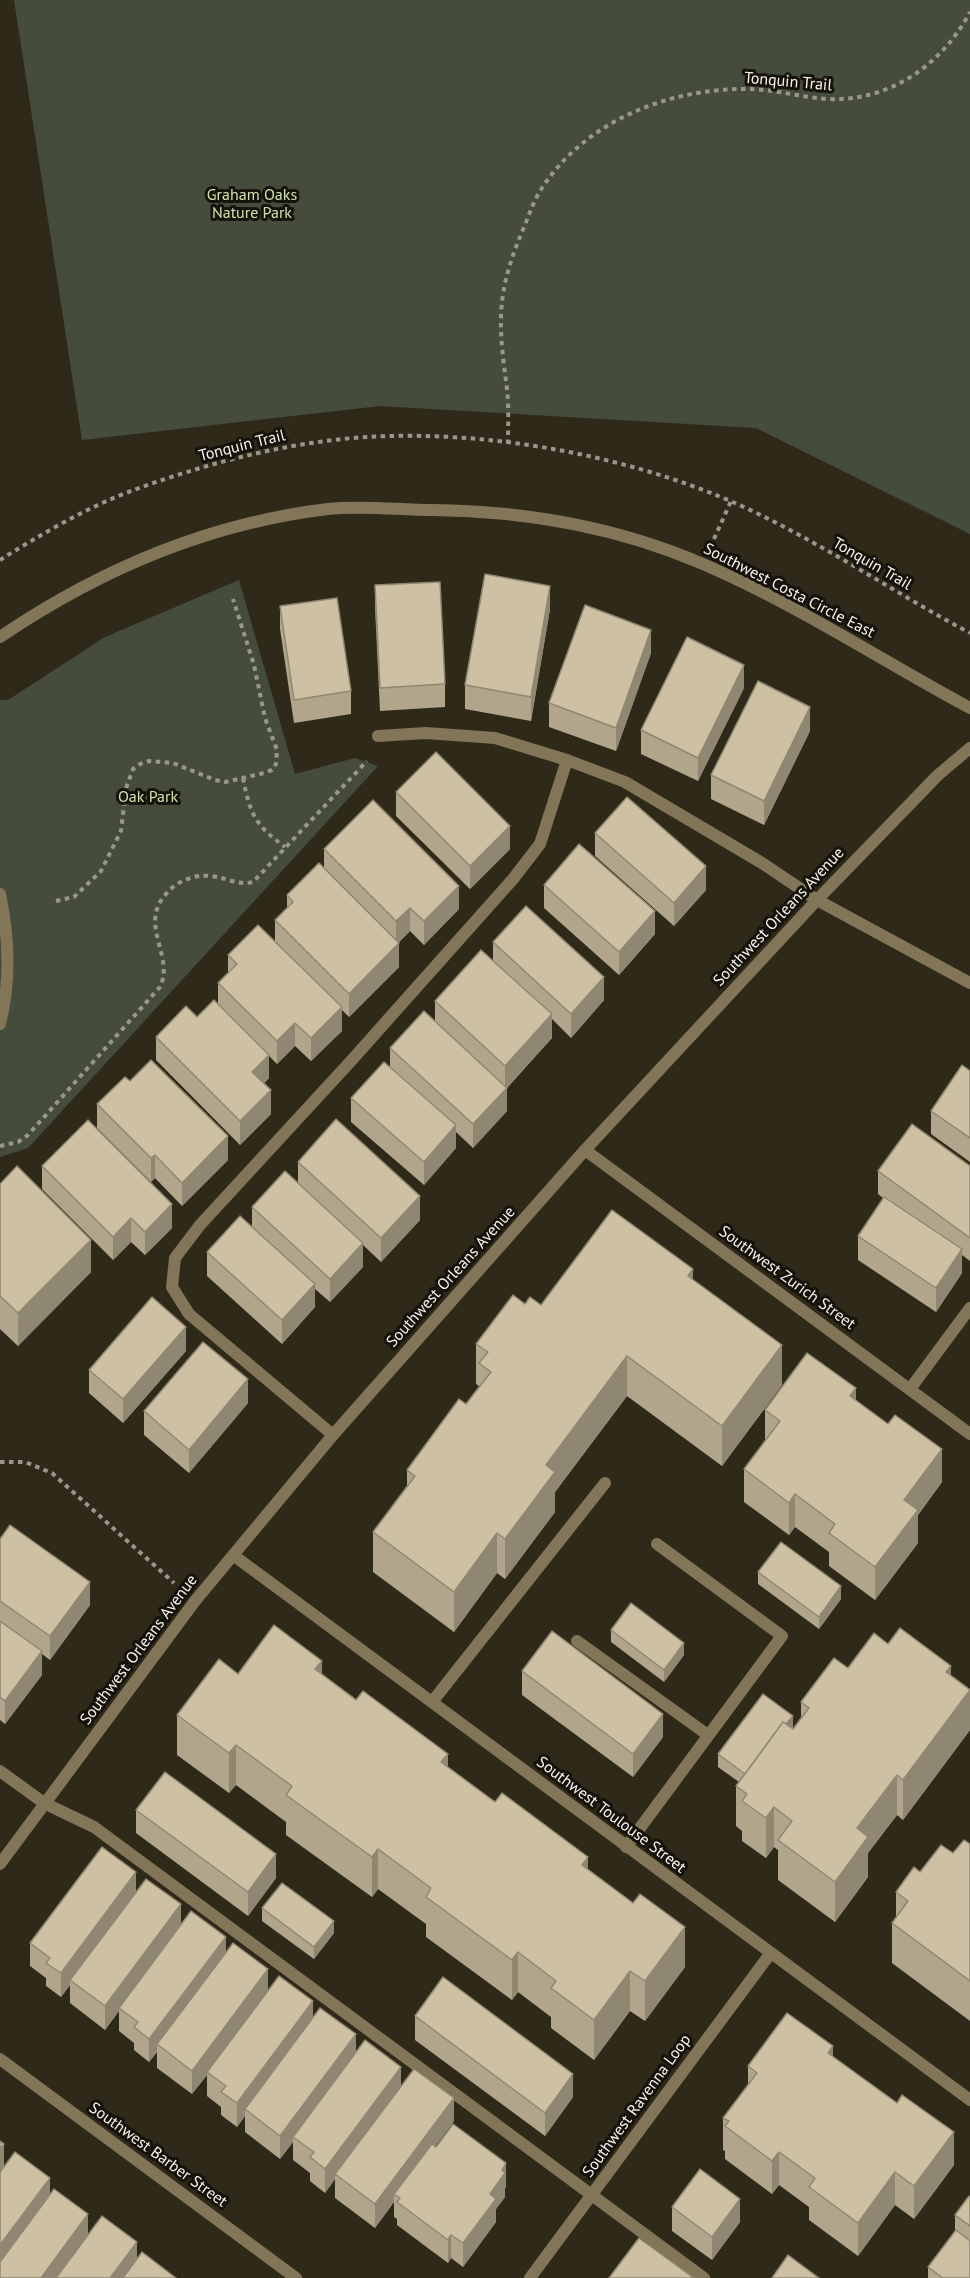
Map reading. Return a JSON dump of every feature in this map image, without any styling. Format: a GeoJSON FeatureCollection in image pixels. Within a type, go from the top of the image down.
{"type":"FeatureCollection","features":[{"type":"Feature","properties":{"kind":"street","name":"Southwest Costa Circle East"},"geometry":{"type":"LineString","coordinates":[[0,637],[84,586],[134,561],[182,542],[257,520],[331,508],[506,513],[577,524],[643,542],[703,564],[804,615],[970,708]]}},
{"type":"Feature","properties":{"kind":"street"},"geometry":{"type":"LineString","coordinates":[[378,736],[426,733],[495,738],[567,760],[625,782],[762,863],[817,900],[970,983]]}},
{"type":"Feature","properties":{"kind":"street","name":"Southwest Orleans Avenue"},"geometry":{"type":"LineString","coordinates":[[0,1864],[195,1601],[333,1435],[585,1150],[817,900],[938,775],[970,748]]}},
{"type":"Feature","properties":{"kind":"street"},"geometry":{"type":"LineString","coordinates":[[333,1435],[189,1314],[172,1287],[174,1258],[200,1225],[351,1061],[513,879],[540,844],[567,760]]}},
{"type":"Feature","properties":{"kind":"street"},"geometry":{"type":"LineString","coordinates":[[0,894],[8,950],[7,988],[0,1024]]}},
{"type":"Feature","properties":{"kind":"street","name":"Southwest Zurich Street"},"geometry":{"type":"LineString","coordinates":[[585,1150],[970,1434]]}},
{"type":"Feature","properties":{"kind":"street"},"geometry":{"type":"LineString","coordinates":[[909,1389],[970,1308]]}},
{"type":"Feature","properties":{"kind":"street"},"geometry":{"type":"LineString","coordinates":[[432,1702],[605,1483]]}},
{"type":"Feature","properties":{"kind":"street"},"geometry":{"type":"LineString","coordinates":[[626,1847],[782,1636],[657,1544]]}},
{"type":"Feature","properties":{"kind":"street","name":"Southwest Toulouse Street"},"geometry":{"type":"LineString","coordinates":[[233,1555],[970,2100]]}},
{"type":"Feature","properties":{"kind":"street"},"geometry":{"type":"LineString","coordinates":[[577,1641],[708,1735]]}},
{"type":"Feature","properties":{"kind":"street"},"geometry":{"type":"LineString","coordinates":[[0,1771],[44,1803],[94,1827],[704,2278]]}},
{"type":"Feature","properties":{"kind":"street","name":"Southwest Ravenna Loop"},"geometry":{"type":"LineString","coordinates":[[530,2278],[770,1954]]}},
{"type":"Feature","properties":{"kind":"street","name":"Southwest Barber Street"},"geometry":{"type":"LineString","coordinates":[[0,2059],[296,2278]]}},
{"type":"Feature","properties":{"kind":"path","name":"Tonquin Trail"},"geometry":{"type":"LineString","coordinates":[[508,444],[507,397],[501,334],[506,277],[532,204],[552,173],[581,144],[630,113],[703,92],[760,89],[813,98],[835,99],[857,97],[887,89],[913,76],[937,58],[970,12]]}},
{"type":"Feature","properties":{"kind":"path","name":"Tonquin Trail"},"geometry":{"type":"LineString","coordinates":[[0,560],[132,490],[205,466],[293,446],[366,437],[451,437],[578,454],[688,484],[780,525],[970,633]]}},
{"type":"Feature","properties":{"kind":"path"},"geometry":{"type":"LineString","coordinates":[[703,564],[730,501]]}},
{"type":"Feature","properties":{"kind":"path"},"geometry":{"type":"LineString","coordinates":[[56,901],[74,897],[101,871],[121,831],[126,788],[133,770],[140,764],[149,761],[173,763],[225,782],[272,770],[277,758],[277,750],[265,718],[254,664],[233,598]]}},
{"type":"Feature","properties":{"kind":"path"},"geometry":{"type":"LineString","coordinates":[[0,1146],[18,1142],[28,1135],[160,987],[164,972],[154,920],[161,898],[178,883],[204,875],[245,884],[253,882],[371,757],[378,736]]}},
{"type":"Feature","properties":{"kind":"path"},"geometry":{"type":"LineString","coordinates":[[243,778],[255,819],[285,847]]}},
{"type":"Feature","properties":{"kind":"path"},"geometry":{"type":"LineString","coordinates":[[0,1462],[25,1462],[52,1473],[148,1562]]}},
{"type":"Feature","properties":{"kind":"green space","name":"Graham Oaks Nature Park"},"geometry":{"type":"Polygon","coordinates":[[[14,0],[970,0],[970,534],[756,428],[380,406],[82,440],[14,0]]]}},
{"type":"Feature","properties":{"kind":"green space","name":"Oak Park"},"geometry":{"type":"Polygon","coordinates":[[[239,580],[295,774],[355,758],[378,766],[28,1148],[0,1157],[0,700],[8,700],[105,637],[239,580]]]}},
{"type":"Feature","properties":{"kind":"building"},"geometry":{"type":"Polygon","coordinates":[[[485,574],[550,586],[531,697],[465,685],[485,574]]]}},
{"type":"Feature","properties":{"kind":"building"},"geometry":{"type":"Polygon","coordinates":[[[440,582],[445,684],[380,688],[375,585],[440,582]]]}},
{"type":"Feature","properties":{"kind":"building"},"geometry":{"type":"Polygon","coordinates":[[[337,598],[351,691],[294,700],[280,606],[337,598]]]}},
{"type":"Feature","properties":{"kind":"building"},"geometry":{"type":"Polygon","coordinates":[[[585,605],[651,630],[616,728],[549,703],[585,605]]]}},
{"type":"Feature","properties":{"kind":"building"},"geometry":{"type":"Polygon","coordinates":[[[687,637],[744,665],[698,758],[641,730],[687,637]]]}},
{"type":"Feature","properties":{"kind":"building"},"geometry":{"type":"Polygon","coordinates":[[[758,681],[810,707],[764,801],[711,775],[758,681]]]}},
{"type":"Feature","properties":{"kind":"building"},"geometry":{"type":"Polygon","coordinates":[[[436,752],[510,826],[470,866],[396,792],[436,752]]]}},
{"type":"Feature","properties":{"kind":"building"},"geometry":{"type":"Polygon","coordinates":[[[627,797],[706,866],[674,903],[595,833],[627,797]]]}},
{"type":"Feature","properties":{"kind":"building"},"geometry":{"type":"Polygon","coordinates":[[[373,800],[459,886],[424,921],[410,908],[396,921],[324,849],[373,800]]]}},
{"type":"Feature","properties":{"kind":"building"},"geometry":{"type":"Polygon","coordinates":[[[579,844],[655,911],[619,952],[544,885],[579,844]]]}},
{"type":"Feature","properties":{"kind":"building"},"geometry":{"type":"Polygon","coordinates":[[[319,863],[399,943],[349,994],[275,920],[293,902],[287,895],[319,863]]]}},
{"type":"Feature","properties":{"kind":"building"},"geometry":{"type":"Polygon","coordinates":[[[526,906],[604,977],[571,1014],[493,942],[526,906]]]}},
{"type":"Feature","properties":{"kind":"building"},"geometry":{"type":"Polygon","coordinates":[[[258,925],[342,1007],[311,1038],[295,1023],[277,1041],[218,983],[237,964],[228,955],[258,925]]]}},
{"type":"Feature","properties":{"kind":"building"},"geometry":{"type":"Polygon","coordinates":[[[481,950],[552,1014],[505,1066],[435,1001],[481,950]]]}},
{"type":"Feature","properties":{"kind":"building"},"geometry":{"type":"Polygon","coordinates":[[[214,1000],[269,1055],[252,1072],[271,1090],[240,1121],[156,1037],[186,1006],[197,1017],[214,1000]]]}},
{"type":"Feature","properties":{"kind":"building"},"geometry":{"type":"Polygon","coordinates":[[[424,1011],[507,1088],[473,1124],[390,1048],[424,1011]]]}},
{"type":"Feature","properties":{"kind":"building"},"geometry":{"type":"Polygon","coordinates":[[[151,1060],[228,1136],[182,1183],[155,1155],[151,1158],[97,1104],[125,1077],[130,1081],[151,1060]]]}},
{"type":"Feature","properties":{"kind":"building"},"geometry":{"type":"Polygon","coordinates":[[[384,1062],[456,1125],[424,1162],[351,1098],[384,1062]]]}},
{"type":"Feature","properties":{"kind":"building"},"geometry":{"type":"Polygon","coordinates":[[[962,1065],[970,1071],[970,1138],[931,1111],[962,1065]]]}},
{"type":"Feature","properties":{"kind":"building"},"geometry":{"type":"Polygon","coordinates":[[[336,1119],[420,1196],[381,1238],[298,1162],[336,1119]]]}},
{"type":"Feature","properties":{"kind":"building"},"geometry":{"type":"Polygon","coordinates":[[[88,1120],[172,1204],[145,1232],[131,1218],[113,1237],[42,1166],[88,1120]]]}},
{"type":"Feature","properties":{"kind":"building"},"geometry":{"type":"Polygon","coordinates":[[[912,1124],[970,1166],[970,1238],[878,1171],[912,1124]]]}},
{"type":"Feature","properties":{"kind":"building"},"geometry":{"type":"Polygon","coordinates":[[[17,1166],[91,1240],[18,1313],[0,1296],[0,1184],[17,1166]]]}},
{"type":"Feature","properties":{"kind":"building"},"geometry":{"type":"Polygon","coordinates":[[[285,1171],[363,1243],[330,1279],[252,1207],[285,1171]]]}},
{"type":"Feature","properties":{"kind":"building"},"geometry":{"type":"Polygon","coordinates":[[[884,1197],[962,1249],[936,1288],[858,1236],[884,1197]]]}},
{"type":"Feature","properties":{"kind":"building"},"geometry":{"type":"Polygon","coordinates":[[[612,1210],[693,1269],[688,1276],[782,1345],[722,1426],[627,1356],[546,1465],[555,1472],[505,1539],[497,1533],[454,1592],[373,1532],[415,1476],[407,1470],[459,1399],[466,1404],[491,1372],[479,1363],[488,1352],[476,1344],[513,1295],[525,1304],[530,1297],[541,1305],[612,1210]]]}},
{"type":"Feature","properties":{"kind":"building"},"geometry":{"type":"Polygon","coordinates":[[[240,1216],[315,1284],[282,1320],[207,1252],[240,1216]]]}},
{"type":"Feature","properties":{"kind":"building"},"geometry":{"type":"Polygon","coordinates":[[[152,1297],[186,1327],[123,1399],[89,1370],[152,1297]]]}},
{"type":"Feature","properties":{"kind":"building"},"geometry":{"type":"Polygon","coordinates":[[[203,1342],[248,1379],[189,1450],[144,1411],[203,1342]]]}},
{"type":"Feature","properties":{"kind":"building"},"geometry":{"type":"Polygon","coordinates":[[[807,1353],[856,1388],[850,1396],[888,1424],[895,1415],[942,1449],[904,1500],[918,1510],[875,1567],[829,1533],[835,1524],[795,1494],[789,1503],[744,1469],[780,1421],[765,1410],[807,1353]]]}},
{"type":"Feature","properties":{"kind":"building"},"geometry":{"type":"Polygon","coordinates":[[[10,1525],[90,1582],[50,1636],[0,1601],[0,1539],[10,1525]]]}},
{"type":"Feature","properties":{"kind":"building"},"geometry":{"type":"Polygon","coordinates":[[[781,1542],[841,1586],[819,1617],[758,1572],[781,1542]]]}},
{"type":"Feature","properties":{"kind":"building"},"geometry":{"type":"Polygon","coordinates":[[[631,1603],[684,1643],[664,1670],[611,1630],[631,1603]]]}},
{"type":"Feature","properties":{"kind":"building"},"geometry":{"type":"Polygon","coordinates":[[[0,1621],[42,1651],[5,1701],[0,1697],[0,1621]]]}},
{"type":"Feature","properties":{"kind":"building"},"geometry":{"type":"Polygon","coordinates":[[[274,1625],[322,1661],[315,1669],[356,1700],[363,1691],[448,1754],[441,1762],[495,1802],[502,1793],[588,1857],[582,1865],[633,1903],[640,1894],[685,1927],[645,1981],[630,1971],[594,2020],[551,1988],[556,1981],[518,1952],[512,1960],[426,1897],[431,1888],[378,1849],[372,1857],[286,1795],[292,1786],[236,1745],[229,1753],[177,1715],[219,1659],[238,1674],[274,1625]]]}},
{"type":"Feature","properties":{"kind":"building"},"geometry":{"type":"Polygon","coordinates":[[[900,1628],[951,1666],[946,1672],[970,1690],[903,1780],[897,1775],[857,1828],[868,1837],[835,1882],[778,1840],[792,1821],[774,1807],[766,1818],[742,1801],[747,1794],[736,1786],[783,1722],[793,1729],[809,1708],[801,1702],[834,1658],[848,1668],[874,1633],[888,1644],[900,1628]]]}},
{"type":"Feature","properties":{"kind":"building"},"geometry":{"type":"Polygon","coordinates":[[[552,1631],[663,1714],[633,1754],[522,1671],[552,1631]]]}},
{"type":"Feature","properties":{"kind":"building"},"geometry":{"type":"Polygon","coordinates":[[[763,1694],[793,1716],[786,1724],[783,1722],[745,1774],[718,1754],[763,1694]]]}},
{"type":"Feature","properties":{"kind":"building"},"geometry":{"type":"Polygon","coordinates":[[[165,1772],[276,1854],[248,1892],[136,1810],[165,1772]]]}},
{"type":"Feature","properties":{"kind":"building"},"geometry":{"type":"Polygon","coordinates":[[[964,1840],[970,1844],[970,1981],[892,1923],[908,1901],[896,1892],[914,1867],[920,1872],[941,1845],[953,1853],[964,1840]]]}},
{"type":"Feature","properties":{"kind":"building"},"geometry":{"type":"Polygon","coordinates":[[[102,1847],[136,1872],[61,1973],[46,1963],[50,1958],[30,1943],[102,1847]]]}},
{"type":"Feature","properties":{"kind":"building"},"geometry":{"type":"Polygon","coordinates":[[[146,1879],[181,1904],[105,2006],[70,1980],[146,1879]]]}},
{"type":"Feature","properties":{"kind":"building"},"geometry":{"type":"Polygon","coordinates":[[[282,1883],[334,1921],[314,1947],[262,1908],[282,1883]]]}},
{"type":"Feature","properties":{"kind":"building"},"geometry":{"type":"Polygon","coordinates":[[[191,1911],[226,1937],[149,2039],[134,2027],[138,2022],[119,2008],[191,1911]]]}},
{"type":"Feature","properties":{"kind":"building"},"geometry":{"type":"Polygon","coordinates":[[[233,1943],[268,1969],[192,2071],[157,2044],[233,1943]]]}},
{"type":"Feature","properties":{"kind":"building"},"geometry":{"type":"Polygon","coordinates":[[[279,1976],[313,2001],[237,2103],[221,2092],[226,2086],[207,2072],[279,1976]]]}},
{"type":"Feature","properties":{"kind":"building"},"geometry":{"type":"Polygon","coordinates":[[[443,1977],[573,2074],[545,2113],[415,2016],[443,1977]]]}},
{"type":"Feature","properties":{"kind":"building"},"geometry":{"type":"Polygon","coordinates":[[[320,2008],[356,2034],[280,2136],[245,2109],[320,2008]]]}},
{"type":"Feature","properties":{"kind":"building"},"geometry":{"type":"Polygon","coordinates":[[[787,2013],[833,2046],[828,2053],[897,2103],[902,2095],[954,2132],[914,2186],[895,2172],[858,2223],[809,2187],[815,2178],[779,2152],[772,2161],[725,2126],[729,2121],[723,2118],[757,2073],[748,2066],[787,2013]]]}},
{"type":"Feature","properties":{"kind":"building"},"geometry":{"type":"Polygon","coordinates":[[[365,2040],[401,2067],[325,2169],[310,2157],[314,2152],[293,2137],[365,2040]]]}},
{"type":"Feature","properties":{"kind":"building"},"geometry":{"type":"Polygon","coordinates":[[[414,2069],[454,2098],[375,2204],[335,2174],[414,2069]]]}},
{"type":"Feature","properties":{"kind":"building"},"geometry":{"type":"Polygon","coordinates":[[[453,2124],[506,2163],[502,2170],[505,2173],[490,2194],[496,2199],[463,2243],[451,2235],[448,2240],[397,2202],[400,2198],[394,2194],[432,2144],[436,2147],[453,2124]]]}},
{"type":"Feature","properties":{"kind":"building"},"geometry":{"type":"Polygon","coordinates":[[[15,2152],[50,2178],[0,2245],[0,2172],[15,2152]]]}},
{"type":"Feature","properties":{"kind":"building"},"geometry":{"type":"Polygon","coordinates":[[[700,2169],[740,2199],[712,2237],[672,2207],[700,2169]]]}},
{"type":"Feature","properties":{"kind":"building"},"geometry":{"type":"Polygon","coordinates":[[[54,2189],[88,2214],[41,2278],[0,2278],[0,2262],[54,2189]]]}},
{"type":"Feature","properties":{"kind":"building"},"geometry":{"type":"Polygon","coordinates":[[[970,2197],[970,2226],[955,2215],[970,2197]]]}},
{"type":"Feature","properties":{"kind":"building"},"geometry":{"type":"Polygon","coordinates":[[[102,2216],[137,2242],[110,2278],[56,2278],[102,2216]]]}},
{"type":"Feature","properties":{"kind":"building"},"geometry":{"type":"Polygon","coordinates":[[[956,2230],[970,2241],[970,2278],[943,2278],[928,2267],[956,2230]]]}},
{"type":"Feature","properties":{"kind":"building"},"geometry":{"type":"Polygon","coordinates":[[[639,2238],[694,2278],[609,2278],[639,2238]]]}},
{"type":"Feature","properties":{"kind":"building"},"geometry":{"type":"Polygon","coordinates":[[[142,2252],[176,2278],[123,2278],[142,2252]]]}},
{"type":"Feature","properties":{"kind":"building"},"geometry":{"type":"Polygon","coordinates":[[[788,2255],[819,2278],[772,2278],[788,2255]]]}}]}
